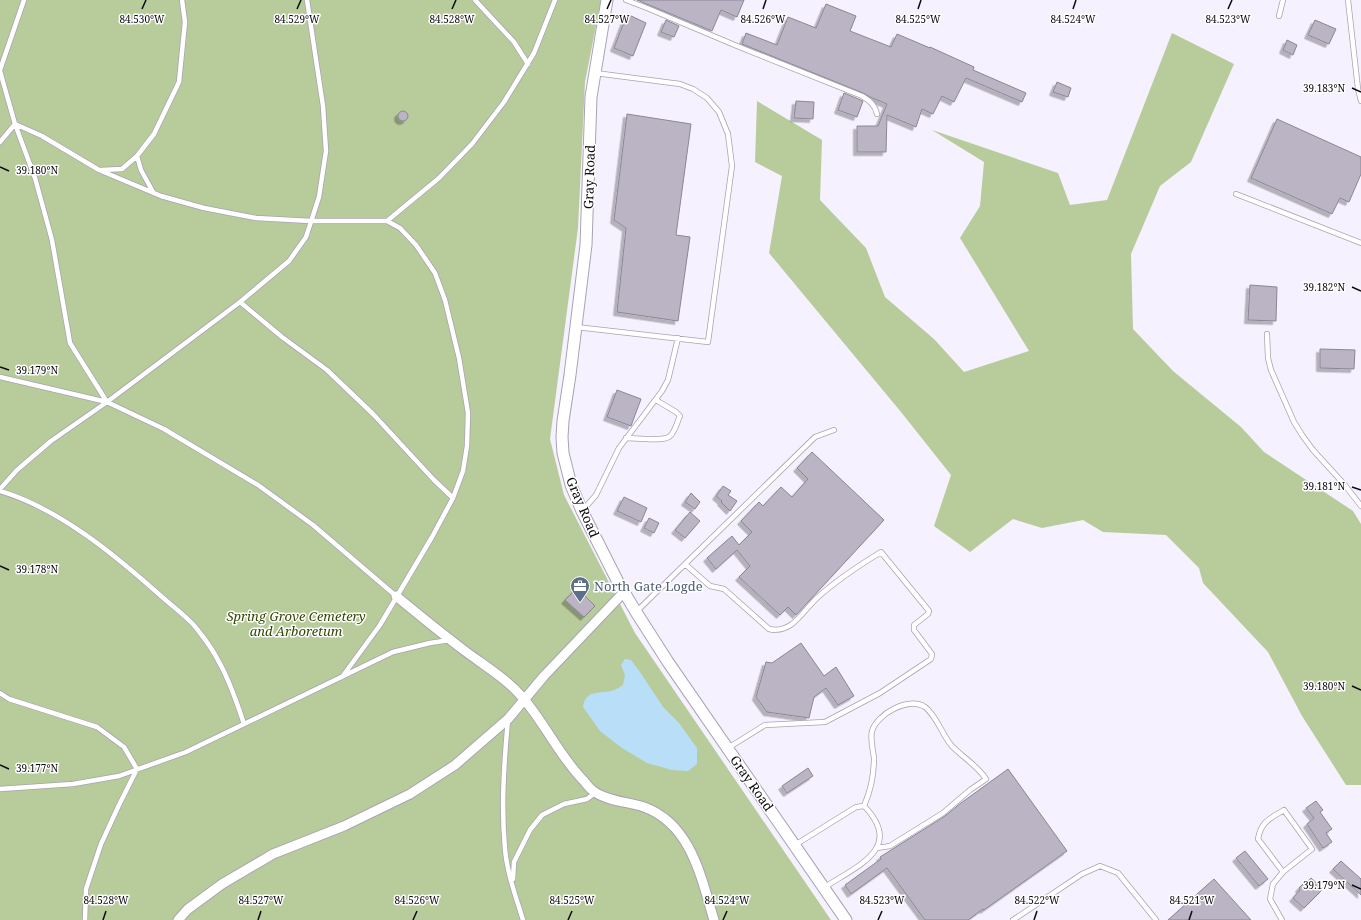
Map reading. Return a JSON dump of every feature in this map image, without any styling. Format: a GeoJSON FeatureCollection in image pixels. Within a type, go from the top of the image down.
{"type":"FeatureCollection","features":[{"type":"Feature","properties":{"kind":"street","name":"Gray Road"},"geometry":{"type":"LineString","coordinates":[[607,0],[591,97],[586,245],[563,422],[563,453],[571,484],[582,511],[636,612],[668,662],[846,920]]}},
{"type":"Feature","properties":{"kind":"street"},"geometry":{"type":"LineString","coordinates":[[178,920],[188,909],[222,884],[273,854],[344,826],[410,794],[455,765],[508,719],[544,676],[624,592]]}},
{"type":"Feature","properties":{"kind":"street"},"geometry":{"type":"LineString","coordinates":[[396,596],[450,640],[512,686],[524,699],[574,771],[595,793],[608,798],[645,807],[662,816],[674,826],[685,840],[695,860],[714,920]]}},
{"type":"Feature","properties":{"kind":"lane"},"geometry":{"type":"LineString","coordinates":[[24,0],[0,71],[15,124],[35,178],[52,240],[70,343],[107,402]]}},
{"type":"Feature","properties":{"kind":"lane"},"geometry":{"type":"LineString","coordinates":[[99,170],[122,169],[137,156],[154,134],[179,82],[185,22],[182,0]]}},
{"type":"Feature","properties":{"kind":"lane"},"geometry":{"type":"LineString","coordinates":[[244,724],[233,692],[219,661],[196,627],[95,541],[44,510],[14,495],[0,490],[17,470],[51,441],[107,402],[240,302],[289,261],[306,237],[319,197],[326,151],[323,106],[308,0]]}},
{"type":"Feature","properties":{"kind":"lane"},"geometry":{"type":"LineString","coordinates":[[475,0],[514,42],[528,64]]}},
{"type":"Feature","properties":{"kind":"lane"},"geometry":{"type":"LineString","coordinates":[[387,220],[439,178],[472,144],[504,102],[528,64],[534,53],[555,0]]}},
{"type":"Feature","properties":{"kind":"lane"},"geometry":{"type":"LineString","coordinates":[[626,0],[862,96],[871,102],[876,108],[877,114]]}},
{"type":"Feature","properties":{"kind":"lane"},"geometry":{"type":"LineString","coordinates":[[1279,16],[1283,0]]}},
{"type":"Feature","properties":{"kind":"lane"},"geometry":{"type":"LineString","coordinates":[[1348,0],[1358,89],[1361,101]]}},
{"type":"Feature","properties":{"kind":"lane"},"geometry":{"type":"LineString","coordinates":[[576,327],[708,342],[732,166],[728,134],[719,112],[707,98],[680,84],[594,73]]}},
{"type":"Feature","properties":{"kind":"lane"},"geometry":{"type":"LineString","coordinates":[[0,142],[15,124]]}},
{"type":"Feature","properties":{"kind":"lane"},"geometry":{"type":"LineString","coordinates":[[15,124],[42,136],[99,170],[153,192],[204,208],[256,218],[311,221],[387,220],[400,228],[416,245],[435,273],[445,300],[459,358],[468,413],[467,446],[463,471],[453,498],[432,537],[380,625],[342,677]]}},
{"type":"Feature","properties":{"kind":"lane"},"geometry":{"type":"LineString","coordinates":[[137,156],[141,170],[153,192]]}},
{"type":"Feature","properties":{"kind":"lane"},"geometry":{"type":"LineString","coordinates":[[1236,194],[1361,243]]}},
{"type":"Feature","properties":{"kind":"lane"},"geometry":{"type":"LineString","coordinates":[[240,302],[282,337],[327,370],[373,414],[434,480],[453,498]]}},
{"type":"Feature","properties":{"kind":"lane"},"geometry":{"type":"LineString","coordinates":[[1267,334],[1268,358],[1271,370],[1294,422],[1313,450],[1339,478],[1361,506]]}},
{"type":"Feature","properties":{"kind":"lane"},"geometry":{"type":"LineString","coordinates":[[582,511],[596,495],[619,448],[656,400],[668,380],[678,338]]}},
{"type":"Feature","properties":{"kind":"lane"},"geometry":{"type":"LineString","coordinates":[[0,377],[107,402],[164,430],[258,485],[313,525],[396,596]]}},
{"type":"Feature","properties":{"kind":"lane"},"geometry":{"type":"LineString","coordinates":[[626,438],[656,439],[668,438],[671,436],[680,416],[656,400]]}},
{"type":"Feature","properties":{"kind":"lane"},"geometry":{"type":"LineString","coordinates":[[636,612],[815,437],[834,430]]}},
{"type":"Feature","properties":{"kind":"lane"},"geometry":{"type":"LineString","coordinates":[[685,564],[710,586],[724,589],[769,629],[775,630],[782,629],[792,624],[817,598],[850,570],[881,552],[929,611],[928,614],[914,625],[914,630],[932,654],[931,659],[880,693],[825,722],[765,725],[728,748]]}},
{"type":"Feature","properties":{"kind":"lane"},"geometry":{"type":"LineString","coordinates":[[0,789],[73,784],[119,776],[186,752],[393,652],[450,640]]}},
{"type":"Feature","properties":{"kind":"lane"},"geometry":{"type":"LineString","coordinates":[[0,693],[9,699],[97,727],[124,747],[137,769]]}},
{"type":"Feature","properties":{"kind":"lane"},"geometry":{"type":"LineString","coordinates":[[864,806],[873,782],[873,728],[882,717],[898,706],[910,703],[916,703],[925,707],[931,713],[951,744],[981,771],[986,779],[970,790],[943,813],[910,834],[890,846],[877,848]]}},
{"type":"Feature","properties":{"kind":"lane"},"geometry":{"type":"LineString","coordinates":[[508,719],[503,776],[505,850],[512,886],[523,920]]}},
{"type":"Feature","properties":{"kind":"lane"},"geometry":{"type":"LineString","coordinates":[[86,920],[86,889],[101,844],[137,769]]}},
{"type":"Feature","properties":{"kind":"lane"},"geometry":{"type":"LineString","coordinates":[[512,886],[514,862],[530,830],[542,815],[564,804],[587,799],[595,793]]}},
{"type":"Feature","properties":{"kind":"lane"},"geometry":{"type":"LineString","coordinates":[[795,845],[856,807],[864,806]]}},
{"type":"Feature","properties":{"kind":"lane"},"geometry":{"type":"LineString","coordinates":[[824,888],[872,856],[877,848],[880,836],[878,824],[871,813],[864,806]]}},
{"type":"Feature","properties":{"kind":"lane"},"geometry":{"type":"LineString","coordinates":[[1282,872],[1258,839],[1259,830],[1263,823],[1284,810],[1312,849],[1282,872],[1274,884],[1270,899],[1282,920]]}},
{"type":"Feature","properties":{"kind":"lane"},"geometry":{"type":"LineString","coordinates":[[1013,920],[1082,874],[1100,866],[1118,873],[1156,920]]}},
{"type":"Feature","properties":{"kind":"green space","name":"Spring Grove Cemetery and Arboretum"},"geometry":{"type":"Polygon","coordinates":[[[0,0],[601,0],[585,82],[578,228],[550,439],[564,495],[635,633],[831,920],[0,920],[0,0]]]}},
{"type":"Feature","properties":{"kind":"green space"},"geometry":{"type":"Polygon","coordinates":[[[1172,33],[1234,64],[1191,162],[1160,186],[1131,254],[1133,329],[1173,371],[1241,427],[1264,452],[1353,511],[1361,524],[1361,785],[1346,785],[1302,716],[1268,652],[1203,583],[1199,568],[1166,535],[1103,532],[1083,520],[1042,528],[1013,519],[970,552],[934,526],[951,475],[901,412],[769,253],[782,176],[755,162],[757,101],[822,140],[820,200],[866,248],[885,297],[934,339],[964,372],[1029,351],[960,238],[980,206],[984,162],[932,130],[1058,173],[1070,205],[1107,200],[1172,33]]]}},
{"type":"Feature","properties":{"kind":"water"},"geometry":{"type":"Polygon","coordinates":[[[625,659],[631,660],[663,707],[679,723],[697,748],[697,764],[688,771],[672,770],[647,763],[622,748],[600,731],[583,707],[587,697],[595,693],[617,689],[623,685],[625,675],[621,665],[625,659]]]}},
{"type":"Feature","properties":{"kind":"building"},"geometry":{"type":"Polygon","coordinates":[[[637,0],[744,0],[737,17],[721,10],[712,31],[637,0]]]}},
{"type":"Feature","properties":{"kind":"building"},"geometry":{"type":"Polygon","coordinates":[[[826,4],[856,16],[850,31],[891,47],[897,34],[930,47],[974,67],[973,70],[1026,93],[1022,102],[966,78],[954,102],[942,96],[933,114],[922,109],[916,127],[887,115],[886,152],[857,152],[857,126],[878,126],[887,104],[742,44],[746,33],[777,45],[788,17],[816,28],[826,4]]]}},
{"type":"Feature","properties":{"kind":"building"},"geometry":{"type":"Polygon","coordinates":[[[627,14],[646,23],[633,56],[614,48],[627,14]]]}},
{"type":"Feature","properties":{"kind":"building"},"geometry":{"type":"Polygon","coordinates":[[[666,20],[679,26],[674,37],[661,32],[666,20]]]}},
{"type":"Feature","properties":{"kind":"building"},"geometry":{"type":"Polygon","coordinates":[[[1315,20],[1336,29],[1329,44],[1308,35],[1315,20]]]}},
{"type":"Feature","properties":{"kind":"building"},"geometry":{"type":"Polygon","coordinates":[[[1287,40],[1297,45],[1293,55],[1283,50],[1287,40]]]}},
{"type":"Feature","properties":{"kind":"building"},"geometry":{"type":"Polygon","coordinates":[[[1057,82],[1071,88],[1068,97],[1053,92],[1057,82]]]}},
{"type":"Feature","properties":{"kind":"building"},"geometry":{"type":"Polygon","coordinates":[[[844,93],[863,101],[857,117],[838,110],[844,93]]]}},
{"type":"Feature","properties":{"kind":"building"},"geometry":{"type":"Polygon","coordinates":[[[796,101],[814,102],[813,119],[794,118],[796,101]]]}},
{"type":"Feature","properties":{"kind":"building"},"geometry":{"type":"Polygon","coordinates":[[[401,111],[405,111],[408,116],[405,121],[401,121],[398,118],[398,114],[401,111]]]}},
{"type":"Feature","properties":{"kind":"building"},"geometry":{"type":"Polygon","coordinates":[[[627,114],[691,124],[676,235],[690,237],[678,321],[617,312],[626,228],[614,220],[627,114]]]}},
{"type":"Feature","properties":{"kind":"building"},"geometry":{"type":"Polygon","coordinates":[[[1277,119],[1361,157],[1361,174],[1349,202],[1340,198],[1332,214],[1251,178],[1277,119]]]}},
{"type":"Feature","properties":{"kind":"building"},"geometry":{"type":"Polygon","coordinates":[[[1250,285],[1277,287],[1276,321],[1248,320],[1250,285]]]}},
{"type":"Feature","properties":{"kind":"building"},"geometry":{"type":"Polygon","coordinates":[[[1320,349],[1355,350],[1354,369],[1320,368],[1320,349]]]}},
{"type":"Feature","properties":{"kind":"building"},"geometry":{"type":"Polygon","coordinates":[[[617,390],[641,399],[631,426],[607,417],[617,390]]]}},
{"type":"Feature","properties":{"kind":"building"},"geometry":{"type":"Polygon","coordinates":[[[812,452],[884,520],[796,615],[788,607],[780,615],[739,577],[750,566],[737,550],[716,569],[707,558],[732,536],[739,545],[752,532],[741,521],[759,502],[763,506],[781,487],[792,497],[808,479],[797,468],[812,452]]]}},
{"type":"Feature","properties":{"kind":"building"},"geometry":{"type":"Polygon","coordinates":[[[723,486],[731,491],[728,495],[737,501],[730,511],[716,496],[723,486]]]}},
{"type":"Feature","properties":{"kind":"building"},"geometry":{"type":"Polygon","coordinates":[[[691,493],[700,502],[695,509],[685,502],[691,493]]]}},
{"type":"Feature","properties":{"kind":"building"},"geometry":{"type":"Polygon","coordinates":[[[624,497],[647,508],[641,522],[617,511],[624,497]]]}},
{"type":"Feature","properties":{"kind":"building"},"geometry":{"type":"Polygon","coordinates":[[[690,512],[700,521],[685,538],[675,530],[690,512]]]}},
{"type":"Feature","properties":{"kind":"building"},"geometry":{"type":"Polygon","coordinates":[[[649,518],[659,523],[654,533],[644,528],[649,518]]]}},
{"type":"Feature","properties":{"kind":"building","name":"North Gate Logde"},"geometry":{"type":"Polygon","coordinates":[[[577,588],[595,606],[584,617],[565,600],[577,588]]]}},
{"type":"Feature","properties":{"kind":"building"},"geometry":{"type":"Polygon","coordinates":[[[801,643],[824,676],[836,667],[854,696],[838,705],[826,688],[814,697],[809,718],[767,712],[756,697],[766,662],[772,663],[801,643]]]}},
{"type":"Feature","properties":{"kind":"building"},"geometry":{"type":"Polygon","coordinates":[[[808,768],[813,776],[787,793],[782,786],[808,768]]]}},
{"type":"Feature","properties":{"kind":"building"},"geometry":{"type":"Polygon","coordinates":[[[1008,769],[1067,851],[968,920],[925,920],[887,868],[851,894],[845,885],[881,859],[880,857],[945,816],[1008,769]]]}},
{"type":"Feature","properties":{"kind":"building"},"geometry":{"type":"Polygon","coordinates":[[[1316,801],[1323,810],[1320,812],[1332,829],[1326,833],[1332,842],[1323,848],[1307,824],[1314,818],[1306,808],[1316,801]]]}},
{"type":"Feature","properties":{"kind":"building"},"geometry":{"type":"Polygon","coordinates":[[[1245,851],[1268,879],[1259,886],[1236,858],[1245,851]]]}},
{"type":"Feature","properties":{"kind":"building"},"geometry":{"type":"Polygon","coordinates":[[[1341,861],[1361,879],[1361,895],[1333,869],[1341,861]]]}},
{"type":"Feature","properties":{"kind":"building"},"geometry":{"type":"Polygon","coordinates":[[[1311,878],[1323,889],[1304,908],[1293,898],[1300,890],[1299,888],[1311,878]]]}},
{"type":"Feature","properties":{"kind":"building"},"geometry":{"type":"Polygon","coordinates":[[[1214,879],[1251,920],[1168,920],[1214,879]]]}},
{"type":"Feature","properties":{"kind":"place","name":"North Gate Logde"},"geometry":{"type":"Point","coordinates":[580,603]}}]}
